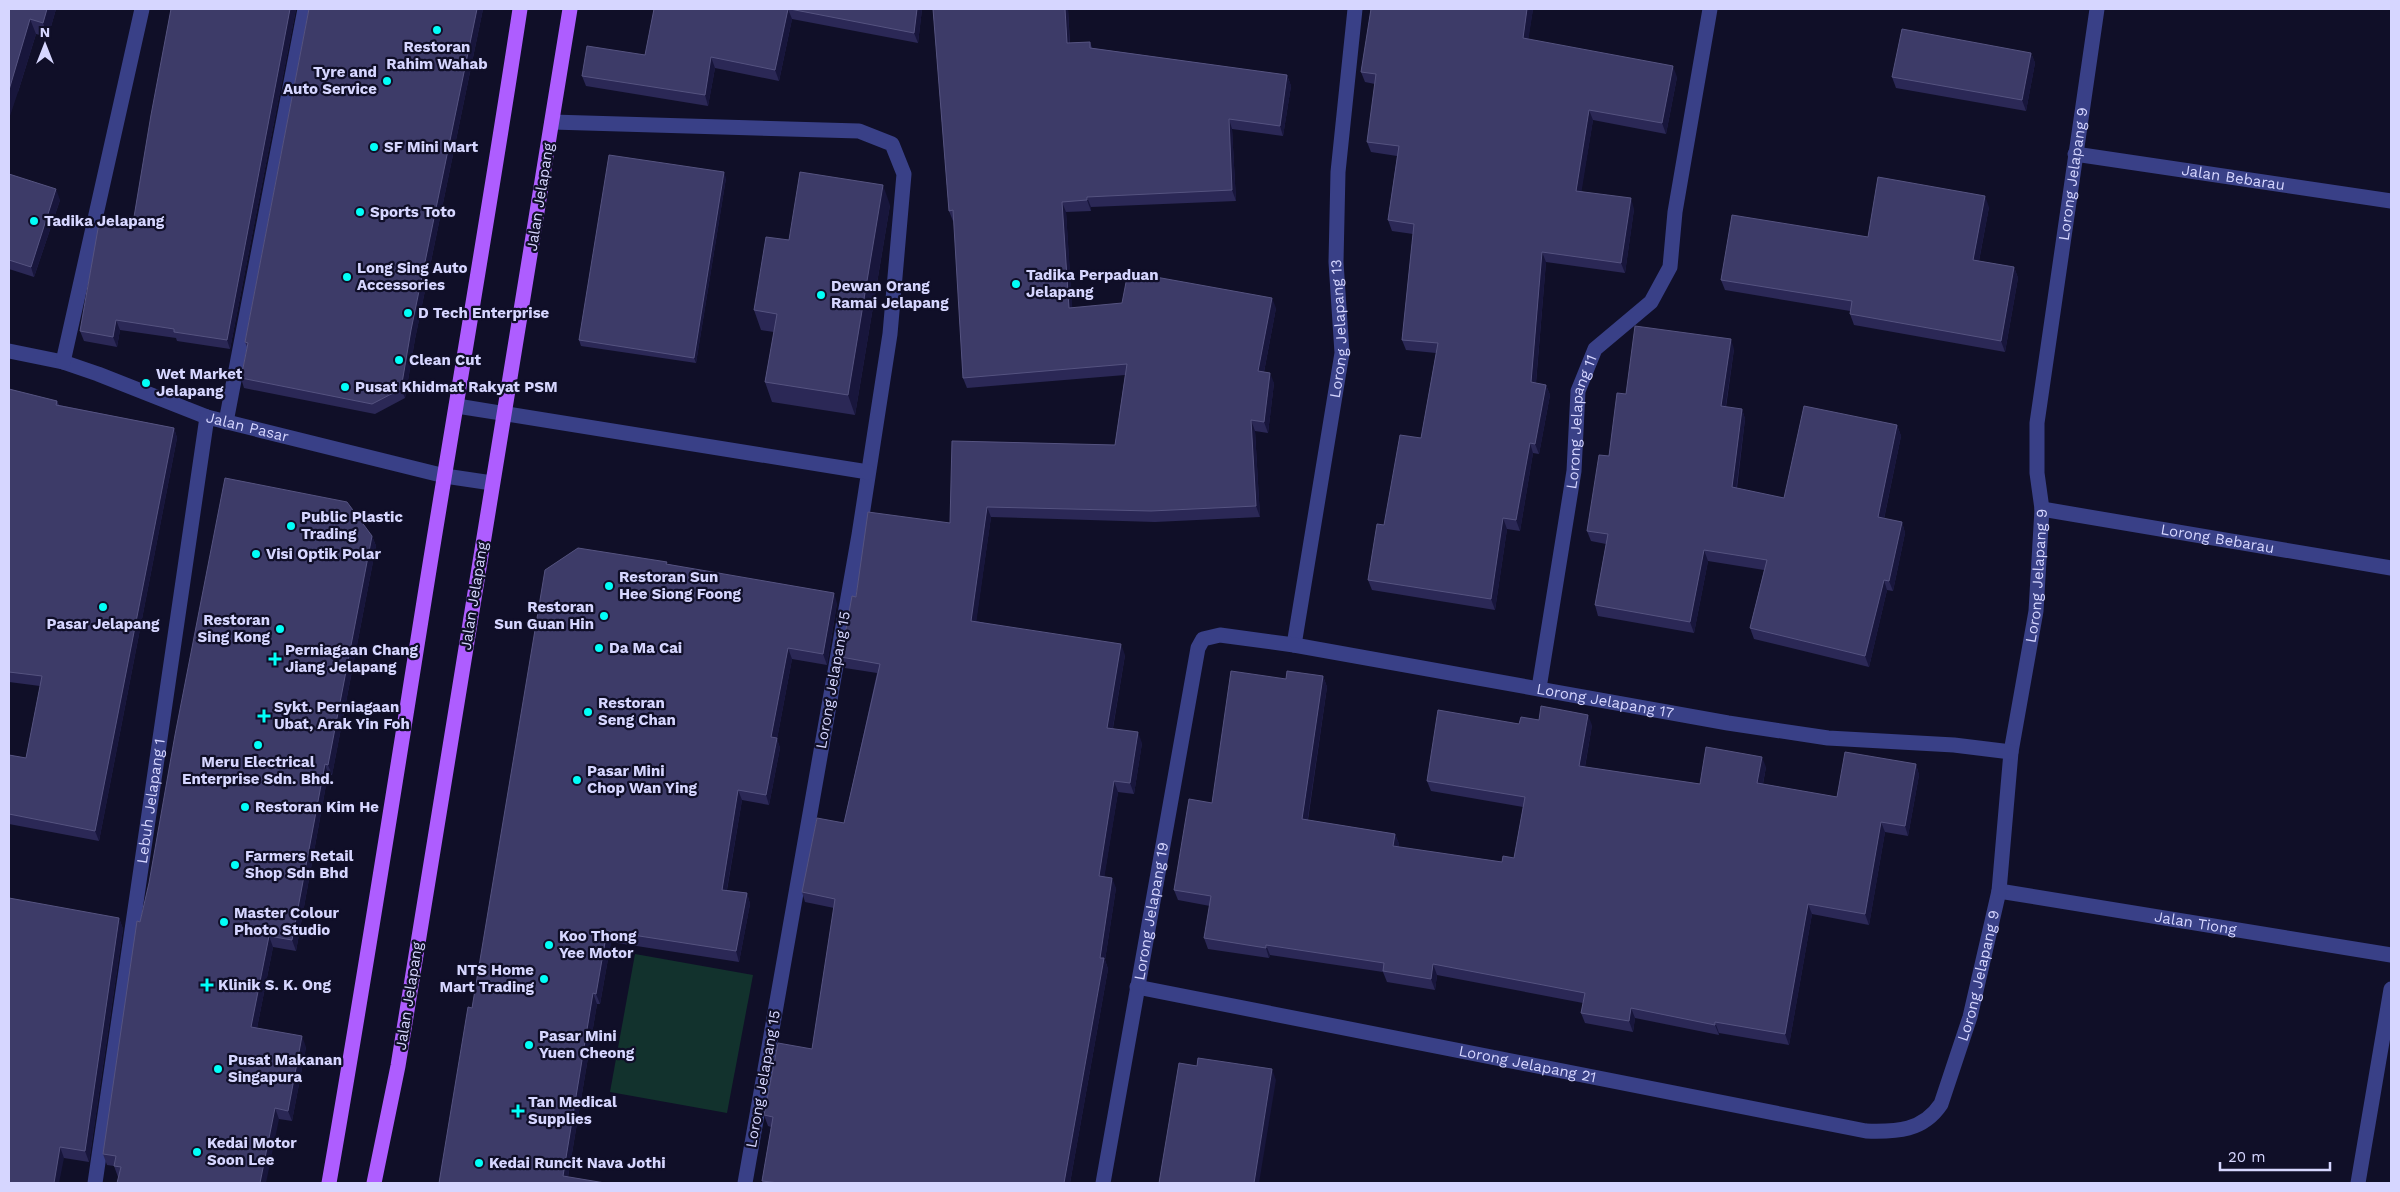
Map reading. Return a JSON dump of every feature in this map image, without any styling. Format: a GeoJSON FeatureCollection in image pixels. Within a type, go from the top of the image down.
{"type":"FeatureCollection","features":[{"type":"Feature","properties":{"kind":"main road"},"geometry":{"type":"LineString","coordinates":[[329,1183],[364,980],[520,9]]}},
{"type":"Feature","properties":{"kind":"main road","name":"Jalan Jelapang"},"geometry":{"type":"LineString","coordinates":[[374,1183],[398,1066],[570,9]]}},
{"type":"Feature","properties":{"kind":"street"},"geometry":{"type":"LineString","coordinates":[[63,362],[142,9]]}},
{"type":"Feature","properties":{"kind":"street"},"geometry":{"type":"LineString","coordinates":[[226,422],[305,9]]}},
{"type":"Feature","properties":{"kind":"street","name":"Lorong Jelapang 13"},"geometry":{"type":"LineString","coordinates":[[1294,646],[1342,354],[1336,262],[1338,172],[1355,9]]}},
{"type":"Feature","properties":{"kind":"street","name":"Lorong Jelapang 11"},"geometry":{"type":"LineString","coordinates":[[1539,688],[1574,472],[1578,391],[1595,349],[1651,302],[1670,267],[1675,212],[1710,9]]}},
{"type":"Feature","properties":{"kind":"street","name":"Lorong Jelapang 9"},"geometry":{"type":"LineString","coordinates":[[1918,1126],[1933,1116],[1944,1097],[1970,1017],[1999,891],[2011,752],[2036,611],[2042,509],[2037,473],[2037,423],[2097,9]]}},
{"type":"Feature","properties":{"kind":"street","name":"Lorong Jelapang 15"},"geometry":{"type":"LineString","coordinates":[[552,122],[858,131],[892,144],[904,174],[890,334],[868,472],[745,1183]]}},
{"type":"Feature","properties":{"kind":"street","name":"Jalan Bebarau"},"geometry":{"type":"LineString","coordinates":[[2075,154],[2391,201]]}},
{"type":"Feature","properties":{"kind":"street","name":"Jalan Pasar"},"geometry":{"type":"LineString","coordinates":[[9,351],[63,362],[207,417],[445,476],[492,483]]}},
{"type":"Feature","properties":{"kind":"street"},"geometry":{"type":"LineString","coordinates":[[457,406],[868,472]]}},
{"type":"Feature","properties":{"kind":"street","name":"Lebuh Jelapang 1"},"geometry":{"type":"LineString","coordinates":[[95,1183],[207,417]]}},
{"type":"Feature","properties":{"kind":"street","name":"Lorong Bebarau"},"geometry":{"type":"LineString","coordinates":[[2042,509],[2391,568]]}},
{"type":"Feature","properties":{"kind":"street","name":"Lorong Jelapang 17"},"geometry":{"type":"LineString","coordinates":[[1203,639],[1220,635],[1294,646],[1728,723],[1828,738],[1954,745],[2011,752]]}},
{"type":"Feature","properties":{"kind":"street","name":"Lorong Jelapang 19"},"geometry":{"type":"LineString","coordinates":[[1104,1183],[1198,648],[1203,639]]}},
{"type":"Feature","properties":{"kind":"street","name":"Jalan Tiong"},"geometry":{"type":"LineString","coordinates":[[1999,891],[2391,955]]}},
{"type":"Feature","properties":{"kind":"street","name":"Lorong Jelapang 21"},"geometry":{"type":"LineString","coordinates":[[1137,987],[1866,1131],[1881,1132],[1918,1126]]}},
{"type":"Feature","properties":{"kind":"street"},"geometry":{"type":"LineString","coordinates":[[2358,1183],[2391,989]]}},
{"type":"Feature","properties":{"kind":"green space"},"geometry":{"type":"Polygon","coordinates":[[[635,954],[753,975],[727,1113],[610,1092],[635,954]]]}},
{"type":"Feature","properties":{"kind":"building"},"geometry":{"type":"Polygon","coordinates":[[[9,9],[47,9],[43,23],[30,19],[9,90],[9,9]]]}},
{"type":"Feature","properties":{"kind":"building"},"geometry":{"type":"Polygon","coordinates":[[[171,9],[290,9],[227,340],[174,332],[174,329],[116,320],[113,337],[80,331],[99,223],[132,229],[171,9]]]}},
{"type":"Feature","properties":{"kind":"building"},"geometry":{"type":"Polygon","coordinates":[[[309,9],[477,9],[411,330],[401,389],[372,404],[241,378],[248,343],[245,342],[309,9]]]}},
{"type":"Feature","properties":{"kind":"building"},"geometry":{"type":"Polygon","coordinates":[[[654,9],[788,9],[775,70],[711,57],[705,95],[582,76],[587,46],[645,55],[654,9]]]}},
{"type":"Feature","properties":{"kind":"building"},"geometry":{"type":"Polygon","coordinates":[[[790,9],[917,9],[914,33],[790,9]]]}},
{"type":"Feature","properties":{"kind":"building"},"geometry":{"type":"Polygon","coordinates":[[[933,9],[1065,9],[1067,43],[1090,42],[1090,48],[1287,75],[1280,126],[1229,119],[1232,190],[1087,197],[1087,200],[1062,202],[1069,308],[1122,303],[1128,272],[1272,298],[1258,371],[1270,373],[1264,422],[1251,420],[1256,506],[1151,511],[987,507],[971,621],[1121,644],[1107,728],[1138,732],[1130,783],[1114,781],[1099,876],[1112,878],[1100,958],[1104,958],[1064,1183],[779,1183],[762,1181],[773,1117],[764,1115],[778,1043],[812,1049],[835,899],[802,892],[817,818],[844,823],[880,664],[841,657],[852,596],[856,597],[868,512],[950,523],[952,441],[1115,445],[1127,364],[963,378],[953,210],[949,211],[933,9]]]}},
{"type":"Feature","properties":{"kind":"building"},"geometry":{"type":"Polygon","coordinates":[[[1371,9],[1527,9],[1523,38],[1673,66],[1662,123],[1589,110],[1576,191],[1631,198],[1621,263],[1542,252],[1531,382],[1546,385],[1535,444],[1530,443],[1516,520],[1503,518],[1491,599],[1368,580],[1377,524],[1384,525],[1400,435],[1421,438],[1438,343],[1402,340],[1414,224],[1388,220],[1399,146],[1367,142],[1376,74],[1361,72],[1371,9]]]}},
{"type":"Feature","properties":{"kind":"building"},"geometry":{"type":"Polygon","coordinates":[[[1902,29],[2031,53],[2022,100],[1892,77],[1902,29]]]}},
{"type":"Feature","properties":{"kind":"building"},"geometry":{"type":"Polygon","coordinates":[[[609,155],[724,172],[694,358],[579,340],[609,155]]]}},
{"type":"Feature","properties":{"kind":"building","name":"Dewan Orang Ramai Jelapang"},"geometry":{"type":"Polygon","coordinates":[[[800,172],[883,185],[848,395],[765,382],[777,314],[754,310],[766,237],[789,240],[800,172]]]}},
{"type":"Feature","properties":{"kind":"building"},"geometry":{"type":"Polygon","coordinates":[[[9,174],[56,189],[31,267],[9,260],[9,174]]]}},
{"type":"Feature","properties":{"kind":"building"},"geometry":{"type":"Polygon","coordinates":[[[1878,177],[1985,196],[1973,260],[2014,267],[2001,341],[1850,314],[1852,301],[1721,280],[1732,215],[1868,237],[1878,177]]]}},
{"type":"Feature","properties":{"kind":"building"},"geometry":{"type":"Polygon","coordinates":[[[1635,326],[1731,339],[1721,406],[1742,409],[1732,487],[1784,498],[1804,406],[1897,425],[1878,517],[1902,522],[1889,581],[1884,580],[1865,656],[1750,628],[1767,560],[1704,550],[1690,622],[1595,605],[1608,534],[1587,531],[1599,455],[1609,456],[1617,393],[1626,394],[1635,326]]]}},
{"type":"Feature","properties":{"kind":"building"},"geometry":{"type":"Polygon","coordinates":[[[9,389],[57,401],[56,405],[174,428],[95,831],[9,814],[9,755],[26,758],[42,676],[9,672],[9,389]]]}},
{"type":"Feature","properties":{"kind":"building"},"geometry":{"type":"Polygon","coordinates":[[[225,478],[347,502],[372,536],[328,765],[325,764],[292,940],[269,936],[251,1027],[302,1036],[288,1111],[275,1108],[260,1183],[117,1183],[121,1167],[114,1166],[116,1156],[103,1154],[137,921],[140,922],[149,883],[175,735],[225,478]]]}},
{"type":"Feature","properties":{"kind":"building"},"geometry":{"type":"Polygon","coordinates":[[[578,548],[667,562],[666,564],[834,593],[823,654],[788,648],[771,737],[777,738],[766,795],[738,790],[722,890],[747,893],[736,951],[607,931],[596,994],[593,993],[563,1176],[605,1183],[439,1183],[468,1007],[472,1008],[545,570],[578,548]]]}},
{"type":"Feature","properties":{"kind":"building"},"geometry":{"type":"Polygon","coordinates":[[[1231,671],[1286,679],[1287,671],[1323,676],[1302,819],[1395,834],[1393,846],[1502,862],[1503,856],[1514,858],[1525,797],[1427,781],[1438,710],[1519,724],[1521,717],[1539,720],[1541,706],[1588,715],[1579,766],[1700,784],[1706,747],[1762,757],[1757,783],[1837,797],[1845,752],[1916,764],[1905,826],[1881,822],[1865,914],[1808,904],[1785,1034],[1715,1022],[1715,1025],[1631,1008],[1629,1021],[1581,1013],[1585,993],[1433,964],[1431,979],[1383,971],[1384,963],[1266,945],[1266,948],[1204,938],[1211,896],[1174,890],[1189,799],[1212,803],[1231,671]]]}},
{"type":"Feature","properties":{"kind":"building"},"geometry":{"type":"Polygon","coordinates":[[[9,898],[119,918],[85,1151],[60,1147],[54,1183],[9,1183],[9,898]]]}},
{"type":"Feature","properties":{"kind":"building"},"geometry":{"type":"Polygon","coordinates":[[[1198,1058],[1272,1069],[1254,1183],[1159,1183],[1179,1063],[1197,1066],[1198,1058]]]}},
{"type":"Feature","properties":{"kind":"place","name":"Restoran Rahim Wahab"},"geometry":{"type":"Point","coordinates":[437,30]}},
{"type":"Feature","properties":{"kind":"place","name":"Tyre and Auto Service"},"geometry":{"type":"Point","coordinates":[387,81]}},
{"type":"Feature","properties":{"kind":"place","name":"SF Mini Mart"},"geometry":{"type":"Point","coordinates":[374,147]}},
{"type":"Feature","properties":{"kind":"place","name":"Sports Toto"},"geometry":{"type":"Point","coordinates":[360,212]}},
{"type":"Feature","properties":{"kind":"place","name":"Tadika Jelapang"},"geometry":{"type":"Point","coordinates":[34,221]}},
{"type":"Feature","properties":{"kind":"place","name":"Long Sing Auto Accessories"},"geometry":{"type":"Point","coordinates":[347,277]}},
{"type":"Feature","properties":{"kind":"place","name":"Tadika Perpaduan Jelapang"},"geometry":{"type":"Point","coordinates":[1016,284]}},
{"type":"Feature","properties":{"kind":"place","name":"Dewan Orang Ramai Jelapang"},"geometry":{"type":"Point","coordinates":[821,295]}},
{"type":"Feature","properties":{"kind":"place","name":"D Tech Enterprise"},"geometry":{"type":"Point","coordinates":[408,313]}},
{"type":"Feature","properties":{"kind":"place","name":"Clean Cut"},"geometry":{"type":"Point","coordinates":[399,360]}},
{"type":"Feature","properties":{"kind":"place","name":"Wet Market Jelapang"},"geometry":{"type":"Point","coordinates":[146,383]}},
{"type":"Feature","properties":{"kind":"place","name":"Pusat Khidmat Rakyat PSM"},"geometry":{"type":"Point","coordinates":[345,387]}},
{"type":"Feature","properties":{"kind":"place","name":"Public Plastic Trading"},"geometry":{"type":"Point","coordinates":[291,526]}},
{"type":"Feature","properties":{"kind":"place","name":"Visi Optik Polar"},"geometry":{"type":"Point","coordinates":[256,554]}},
{"type":"Feature","properties":{"kind":"place","name":"Restoran Sun Hee Siong Foong"},"geometry":{"type":"Point","coordinates":[609,586]}},
{"type":"Feature","properties":{"kind":"place","name":"Pasar Jelapang"},"geometry":{"type":"Point","coordinates":[103,607]}},
{"type":"Feature","properties":{"kind":"place","name":"Restoran Sun Guan Hin"},"geometry":{"type":"Point","coordinates":[604,616]}},
{"type":"Feature","properties":{"kind":"place","name":"Restoran Sing Kong"},"geometry":{"type":"Point","coordinates":[280,629]}},
{"type":"Feature","properties":{"kind":"place","name":"Da Ma Cai"},"geometry":{"type":"Point","coordinates":[599,648]}},
{"type":"Feature","properties":{"kind":"place","name":"Perniagaan Chang Jiang Jelapang"},"geometry":{"type":"Point","coordinates":[275,659]}},
{"type":"Feature","properties":{"kind":"place","name":"Restoran Seng Chan"},"geometry":{"type":"Point","coordinates":[588,712]}},
{"type":"Feature","properties":{"kind":"place","name":"Sykt. Perniagaan Ubat, Arak Yin Foh"},"geometry":{"type":"Point","coordinates":[264,716]}},
{"type":"Feature","properties":{"kind":"place","name":"Meru Electrical Enterprise Sdn. Bhd."},"geometry":{"type":"Point","coordinates":[258,745]}},
{"type":"Feature","properties":{"kind":"place","name":"Pasar Mini Chop Wan Ying"},"geometry":{"type":"Point","coordinates":[577,780]}},
{"type":"Feature","properties":{"kind":"place","name":"Restoran Kim He"},"geometry":{"type":"Point","coordinates":[245,807]}},
{"type":"Feature","properties":{"kind":"place","name":"Farmers Retail Shop Sdn Bhd"},"geometry":{"type":"Point","coordinates":[235,865]}},
{"type":"Feature","properties":{"kind":"place","name":"Master Colour Photo Studio"},"geometry":{"type":"Point","coordinates":[224,922]}},
{"type":"Feature","properties":{"kind":"place","name":"Koo Thong Yee Motor"},"geometry":{"type":"Point","coordinates":[549,945]}},
{"type":"Feature","properties":{"kind":"place","name":"NTS Home Mart Trading"},"geometry":{"type":"Point","coordinates":[544,979]}},
{"type":"Feature","properties":{"kind":"place","name":"Klinik S. K. Ong"},"geometry":{"type":"Point","coordinates":[207,985]}},
{"type":"Feature","properties":{"kind":"place","name":"Pasar Mini Yuen Cheong"},"geometry":{"type":"Point","coordinates":[529,1045]}},
{"type":"Feature","properties":{"kind":"place","name":"Pusat Makanan Singapura"},"geometry":{"type":"Point","coordinates":[218,1069]}},
{"type":"Feature","properties":{"kind":"place","name":"Tan Medical Supplies"},"geometry":{"type":"Point","coordinates":[518,1111]}},
{"type":"Feature","properties":{"kind":"place","name":"Kedai Motor Soon Lee"},"geometry":{"type":"Point","coordinates":[197,1152]}},
{"type":"Feature","properties":{"kind":"place","name":"Kedai Runcit Nava Jothi"},"geometry":{"type":"Point","coordinates":[479,1163]}}]}
